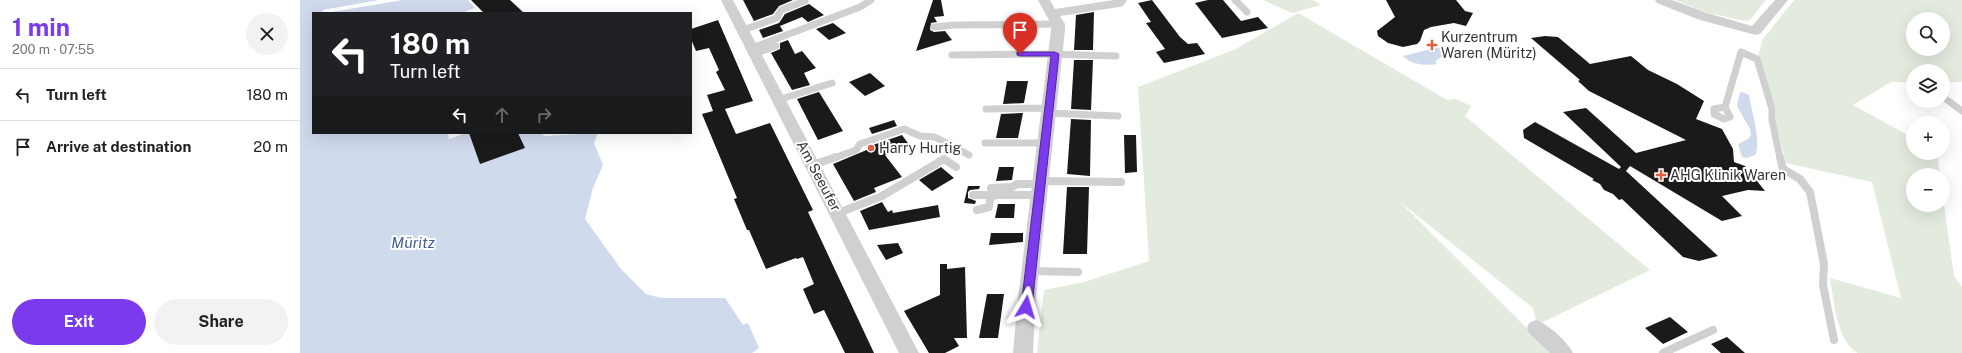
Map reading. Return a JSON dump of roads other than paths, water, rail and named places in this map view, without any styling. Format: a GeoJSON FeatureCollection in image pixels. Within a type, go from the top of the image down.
{"type":"FeatureCollection","features":[{"type":"Feature","properties":{"kind":"street","name":"Am Seeufer"},"geometry":{"type":"LineString","coordinates":[[727,0],[909,353]]}},
{"type":"Feature","properties":{"kind":"street"},"geometry":{"type":"LineString","coordinates":[[1023,353],[1055,54],[1051,12],[1105,3],[1119,3],[1121,0]]}},
{"type":"Feature","properties":{"kind":"street"},"geometry":{"type":"LineString","coordinates":[[1661,0],[1702,16],[1755,30],[1782,0]]}},
{"type":"Feature","properties":{"kind":"street"},"geometry":{"type":"LineString","coordinates":[[1536,328],[1563,353]]}},
{"type":"Feature","properties":{"kind":"lane"},"geometry":{"type":"LineString","coordinates":[[753,51],[865,10],[860,7],[871,0]]}},
{"type":"Feature","properties":{"kind":"lane"},"geometry":{"type":"LineString","coordinates":[[1235,0],[1247,12]]}},
{"type":"Feature","properties":{"kind":"lane"},"geometry":{"type":"LineString","coordinates":[[743,30],[777,18],[781,10],[805,1]]}},
{"type":"Feature","properties":{"kind":"lane"},"geometry":{"type":"LineString","coordinates":[[934,27],[1051,12]]}},
{"type":"Feature","properties":{"kind":"lane"},"geometry":{"type":"LineString","coordinates":[[1725,107],[1741,52],[1757,59],[1772,109],[1772,120],[1783,169],[1800,178],[1810,192],[1824,264],[1824,285],[1834,340]]}},
{"type":"Feature","properties":{"kind":"lane"},"geometry":{"type":"LineString","coordinates":[[952,55],[1055,54],[1116,56]]}},
{"type":"Feature","properties":{"kind":"lane"},"geometry":{"type":"LineString","coordinates":[[778,100],[832,83]]}},
{"type":"Feature","properties":{"kind":"lane"},"geometry":{"type":"LineString","coordinates":[[1950,102],[1962,111]]}},
{"type":"Feature","properties":{"kind":"lane"},"geometry":{"type":"LineString","coordinates":[[986,109],[1049,111],[1118,116]]}},
{"type":"Feature","properties":{"kind":"lane"},"geometry":{"type":"LineString","coordinates":[[813,165],[856,150],[860,144],[904,129],[920,136],[935,137],[970,155]]}},
{"type":"Feature","properties":{"kind":"lane"},"geometry":{"type":"LineString","coordinates":[[985,143],[1045,143]]}},
{"type":"Feature","properties":{"kind":"lane"},"geometry":{"type":"LineString","coordinates":[[838,213],[882,196],[944,159],[956,166]]}},
{"type":"Feature","properties":{"kind":"lane"},"geometry":{"type":"LineString","coordinates":[[973,195],[1040,186],[1121,182]]}},
{"type":"Feature","properties":{"kind":"lane"},"geometry":{"type":"LineString","coordinates":[[977,210],[989,207],[993,192]]}},
{"type":"Feature","properties":{"kind":"lane"},"geometry":{"type":"LineString","coordinates":[[1031,271],[1078,272]]}},
{"type":"Feature","properties":{"kind":"lane"},"geometry":{"type":"LineString","coordinates":[[1663,353],[1713,330]]}},
{"type":"Feature","properties":{"kind":"water","name":"Müritz"},"geometry":{"type":"Polygon","coordinates":[[[300,0],[380,0],[323,10],[322,12],[312,12],[312,134],[448,134],[449,139],[462,134],[543,134],[544,136],[598,134],[594,143],[603,165],[593,188],[585,219],[621,269],[646,294],[661,298],[725,298],[743,325],[748,323],[759,348],[752,353],[300,353],[300,0]]]}},
{"type":"Feature","properties":{"kind":"water"},"geometry":{"type":"Polygon","coordinates":[[[402,0],[468,0],[475,8],[464,12],[332,12],[402,0]]]}},
{"type":"Feature","properties":{"kind":"water"},"geometry":{"type":"Polygon","coordinates":[[[1439,47],[1445,54],[1435,62],[1437,64],[1419,64],[1403,56],[1439,47]]]}},
{"type":"Feature","properties":{"kind":"water"},"geometry":{"type":"Polygon","coordinates":[[[1740,92],[1749,95],[1757,135],[1757,150],[1755,155],[1747,158],[1742,157],[1738,144],[1748,139],[1751,135],[1750,129],[1737,106],[1740,92]]]}},
{"type":"Feature","properties":{"kind":"place","name":"Kurzentrum Waren (Müritz)"},"geometry":{"type":"Point","coordinates":[1432,45]}},
{"type":"Feature","properties":{"kind":"place","name":"Harry Hurtig"},"geometry":{"type":"Point","coordinates":[871,148]}},
{"type":"Feature","properties":{"kind":"place","name":"AHG Klinik Waren"},"geometry":{"type":"Point","coordinates":[1661,175]}}]}
